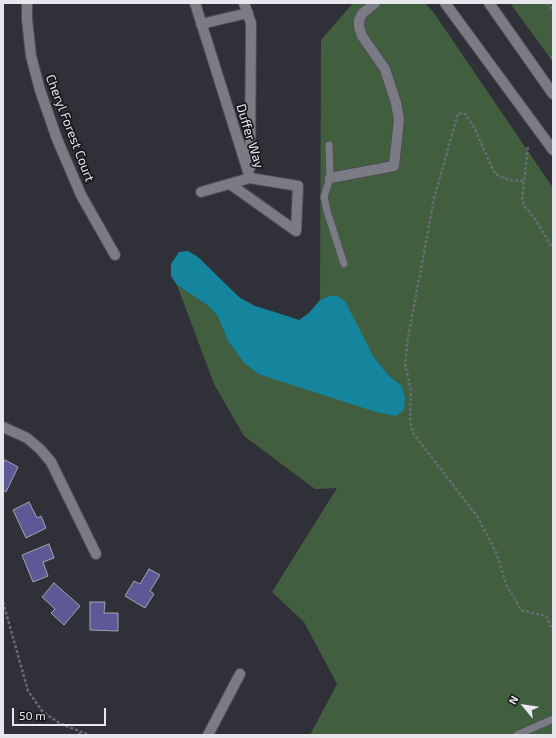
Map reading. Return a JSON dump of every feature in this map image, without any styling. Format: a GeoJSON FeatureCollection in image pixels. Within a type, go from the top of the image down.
{"type":"FeatureCollection","features":[{"type":"Feature","properties":{"kind":"street","name":"Cheryl Forest Court"},"geometry":{"type":"LineString","coordinates":[[27,3],[27,19],[31,56],[40,90],[57,139],[81,195],[115,255]]}},
{"type":"Feature","properties":{"kind":"street","name":"Duffer Way"},"geometry":{"type":"LineString","coordinates":[[195,3],[250,178]]}},
{"type":"Feature","properties":{"kind":"street","name":"Duffer Way"},"geometry":{"type":"LineString","coordinates":[[244,3],[251,23],[250,178]]}},
{"type":"Feature","properties":{"kind":"street"},"geometry":{"type":"LineString","coordinates":[[330,178],[394,166],[399,119],[396,103],[385,69],[362,36],[359,27],[359,20],[362,14],[375,3]]}},
{"type":"Feature","properties":{"kind":"street"},"geometry":{"type":"LineString","coordinates":[[445,3],[553,150]]}},
{"type":"Feature","properties":{"kind":"street"},"geometry":{"type":"LineString","coordinates":[[489,3],[553,94]]}},
{"type":"Feature","properties":{"kind":"street"},"geometry":{"type":"LineString","coordinates":[[201,24],[248,13]]}},
{"type":"Feature","properties":{"kind":"street"},"geometry":{"type":"LineString","coordinates":[[201,192],[250,178],[298,186],[296,231],[230,184]]}},
{"type":"Feature","properties":{"kind":"street"},"geometry":{"type":"LineString","coordinates":[[3,427],[27,438],[40,449],[50,462],[96,554]]}},
{"type":"Feature","properties":{"kind":"street"},"geometry":{"type":"LineString","coordinates":[[208,735],[240,674]]}},
{"type":"Feature","properties":{"kind":"lane"},"geometry":{"type":"LineString","coordinates":[[329,145],[330,178],[324,197],[344,264]]}},
{"type":"Feature","properties":{"kind":"lane"},"geometry":{"type":"LineString","coordinates":[[516,735],[553,719]]}},
{"type":"Feature","properties":{"kind":"path"},"geometry":{"type":"LineString","coordinates":[[546,3],[553,10]]}},
{"type":"Feature","properties":{"kind":"path"},"geometry":{"type":"LineString","coordinates":[[552,59],[553,54]]}},
{"type":"Feature","properties":{"kind":"path"},"geometry":{"type":"LineString","coordinates":[[523,181],[509,180],[495,174],[474,127],[465,114],[458,114],[434,199],[408,338],[406,364],[411,391],[410,422],[413,434],[477,516],[496,552],[506,584],[521,610],[546,616],[553,631]]}},
{"type":"Feature","properties":{"kind":"path"},"geometry":{"type":"LineString","coordinates":[[528,147],[522,200],[525,207],[535,219],[553,249]]}},
{"type":"Feature","properties":{"kind":"path"},"geometry":{"type":"LineString","coordinates":[[3,602],[28,691],[42,711],[60,723],[89,735]]}},
{"type":"Feature","properties":{"kind":"path"},"geometry":{"type":"LineString","coordinates":[[78,735],[82,732]]}},
{"type":"Feature","properties":{"kind":"green space"},"geometry":{"type":"Polygon","coordinates":[[[353,3],[425,3],[434,13],[553,188],[553,735],[310,735],[337,684],[304,622],[272,592],[337,488],[315,489],[244,436],[214,384],[177,285],[207,305],[217,315],[228,341],[243,362],[258,374],[395,416],[401,385],[388,375],[373,356],[358,329],[329,296],[320,300],[321,40],[353,3]]]}},
{"type":"Feature","properties":{"kind":"green space"},"geometry":{"type":"Polygon","coordinates":[[[510,3],[553,3],[553,62],[510,3]]]}},
{"type":"Feature","properties":{"kind":"water"},"geometry":{"type":"Polygon","coordinates":[[[188,251],[198,257],[239,297],[255,306],[299,320],[309,313],[320,300],[329,296],[337,296],[345,301],[373,356],[388,375],[401,385],[405,397],[404,410],[395,416],[376,412],[258,374],[243,362],[228,341],[217,315],[207,305],[177,285],[171,276],[171,264],[179,252],[188,251]]]}},
{"type":"Feature","properties":{"kind":"building"},"geometry":{"type":"Polygon","coordinates":[[[5,460],[18,467],[6,492],[3,490],[3,464],[5,460]]]}},
{"type":"Feature","properties":{"kind":"building"},"geometry":{"type":"Polygon","coordinates":[[[29,502],[37,518],[41,516],[46,528],[26,538],[13,510],[29,502]]]}},
{"type":"Feature","properties":{"kind":"building"},"geometry":{"type":"Polygon","coordinates":[[[49,544],[54,558],[43,562],[48,576],[33,582],[22,555],[49,544]]]}},
{"type":"Feature","properties":{"kind":"building"},"geometry":{"type":"Polygon","coordinates":[[[149,569],[160,575],[150,591],[154,594],[145,608],[125,596],[134,581],[140,584],[149,569]]]}},
{"type":"Feature","properties":{"kind":"building"},"geometry":{"type":"Polygon","coordinates":[[[54,583],[80,606],[64,625],[51,613],[55,609],[42,597],[54,583]]]}},
{"type":"Feature","properties":{"kind":"building"},"geometry":{"type":"Polygon","coordinates":[[[90,602],[105,602],[104,613],[118,613],[118,631],[90,630],[90,602]]]}}]}
